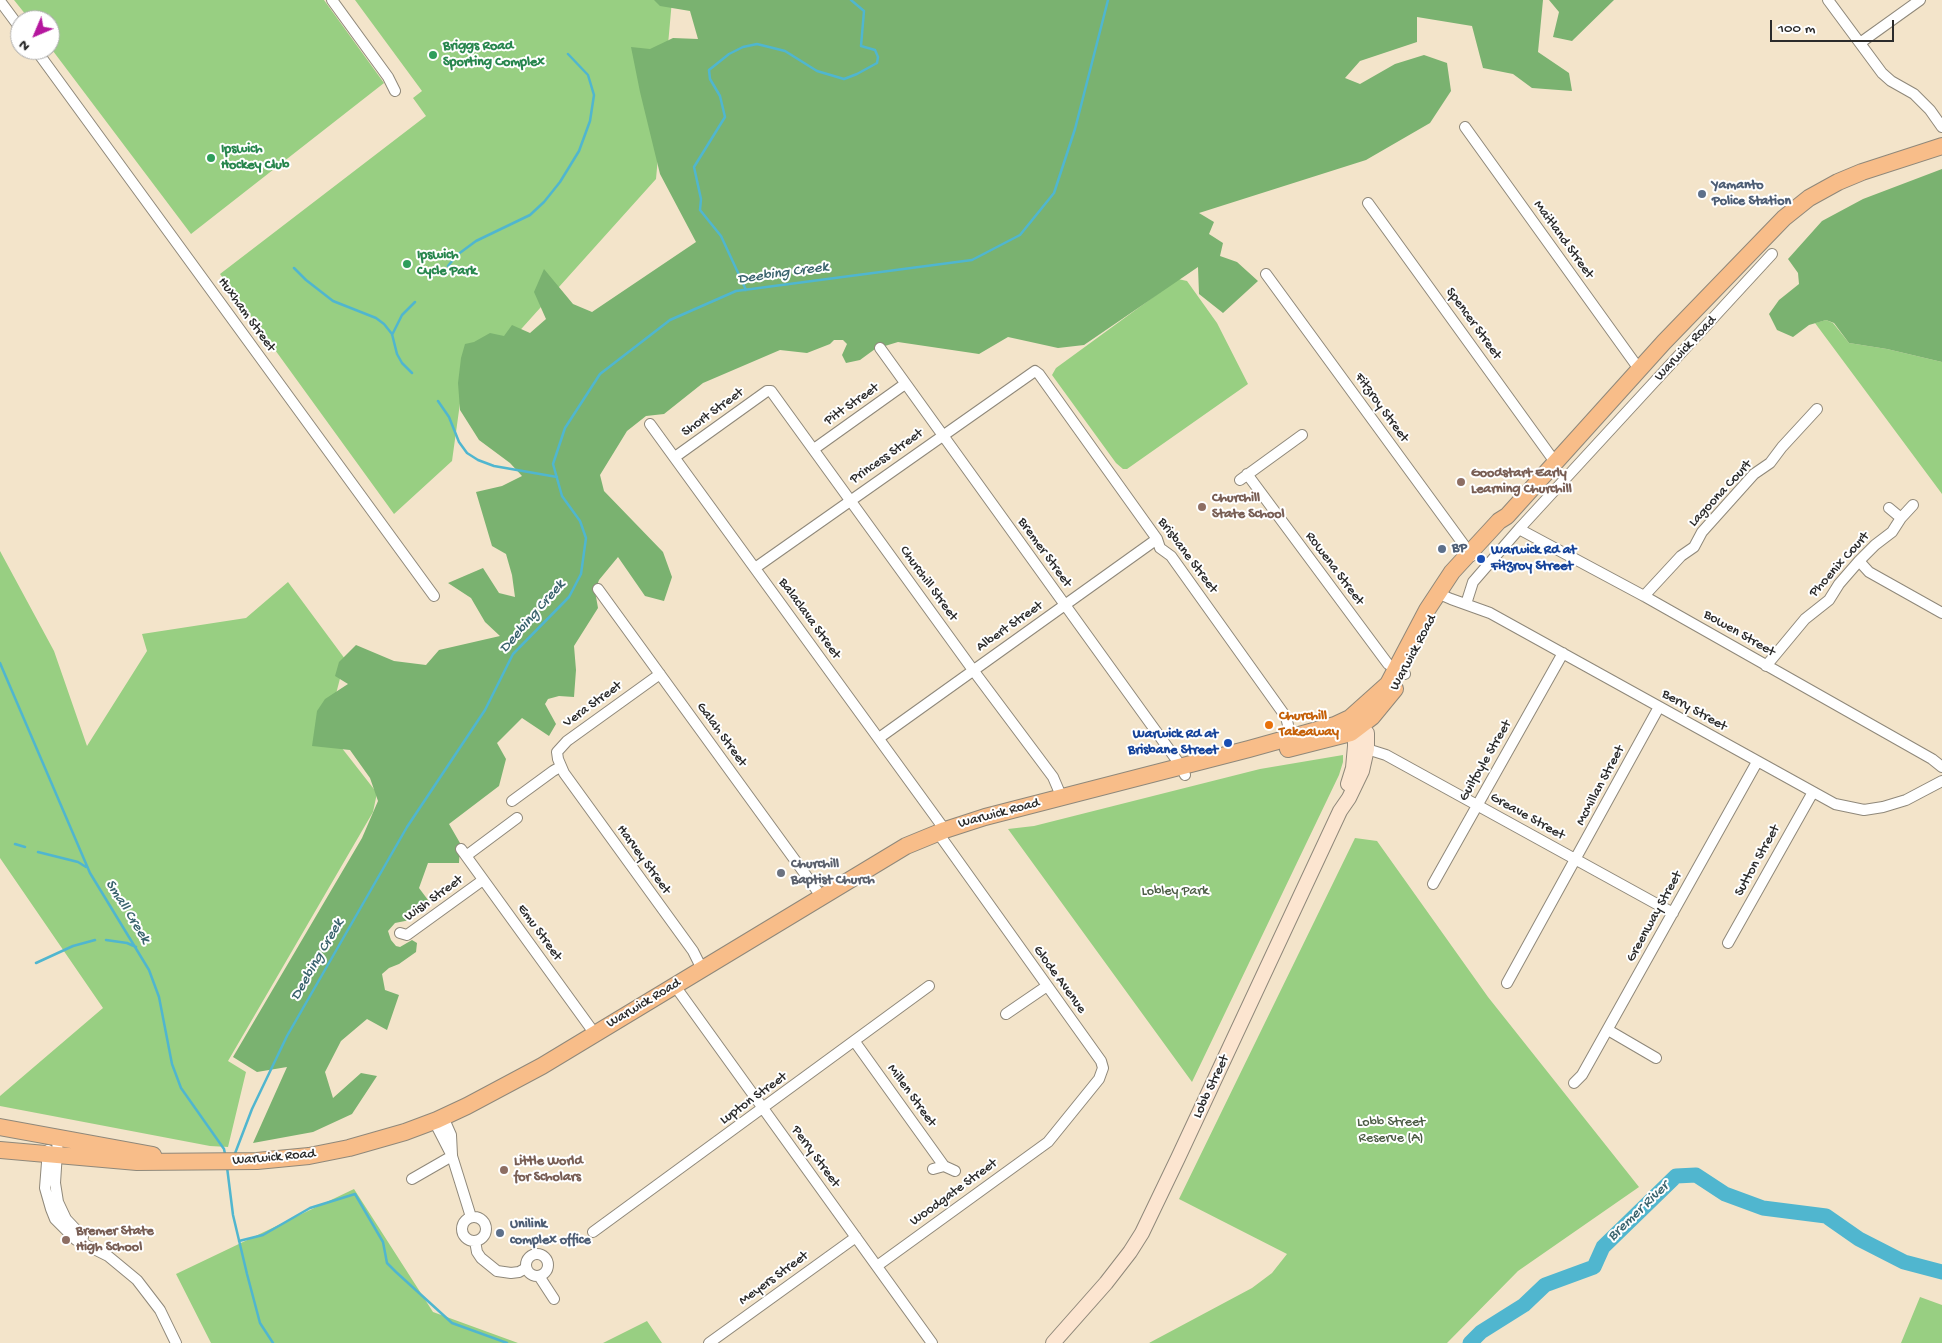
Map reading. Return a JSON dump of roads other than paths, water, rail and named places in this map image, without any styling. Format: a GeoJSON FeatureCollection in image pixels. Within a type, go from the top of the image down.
{"type":"FeatureCollection","features":[{"type":"Feature","properties":{"kind":"main road","name":"Warwick Road"},"geometry":{"type":"LineString","coordinates":[[1664,342],[1692,306],[1758,231],[1783,206],[1805,189],[1820,179],[1862,160],[1942,136]]}},
{"type":"Feature","properties":{"kind":"main road","name":"Warwick Road"},"geometry":{"type":"LineString","coordinates":[[0,1150],[137,1162],[206,1162],[274,1160],[349,1148],[439,1119],[542,1066],[821,896],[906,846],[941,831],[985,817],[1085,792],[1141,775],[1183,771],[1354,726],[1388,684],[1401,672],[1440,595],[1472,555],[1504,523],[1507,516],[1639,369],[1777,225],[1808,198],[1838,182],[1862,172],[1942,146]]}},
{"type":"Feature","properties":{"kind":"main road","name":"Warwick Road"},"geometry":{"type":"LineString","coordinates":[[1183,771],[1335,725],[1354,726]]}},
{"type":"Feature","properties":{"kind":"main road","name":"Lobb Street"},"geometry":{"type":"LineString","coordinates":[[1340,811],[1349,798],[1362,771],[1367,749],[1367,733],[1354,726]]}},
{"type":"Feature","properties":{"kind":"main road","name":"Lobb Street"},"geometry":{"type":"LineString","coordinates":[[1053,1343],[1124,1261],[1142,1233],[1340,811],[1353,768],[1354,726]]}},
{"type":"Feature","properties":{"kind":"main road","name":"Warwick Road"},"geometry":{"type":"LineString","coordinates":[[0,1127],[186,1162]]}},
{"type":"Feature","properties":{"kind":"street"},"geometry":{"type":"LineString","coordinates":[[332,0],[388,77],[395,91]]}},
{"type":"Feature","properties":{"kind":"street"},"geometry":{"type":"LineString","coordinates":[[1828,0],[1882,73],[1921,101],[1942,127]]}},
{"type":"Feature","properties":{"kind":"street"},"geometry":{"type":"LineString","coordinates":[[1860,43],[1920,0]]}},
{"type":"Feature","properties":{"kind":"street"},"geometry":{"type":"LineString","coordinates":[[0,1],[10,14]]}},
{"type":"Feature","properties":{"kind":"street","name":"Huxham Street"},"geometry":{"type":"LineString","coordinates":[[43,60],[434,596]]}},
{"type":"Feature","properties":{"kind":"street","name":"Maitland Street"},"geometry":{"type":"LineString","coordinates":[[1465,127],[1639,369]]}},
{"type":"Feature","properties":{"kind":"street","name":"Spencer Street"},"geometry":{"type":"LineString","coordinates":[[1368,203],[1555,462]]}},
{"type":"Feature","properties":{"kind":"street","name":"Warwick Road"},"geometry":{"type":"LineString","coordinates":[[1466,604],[1473,582],[1519,529],[1772,254]]}},
{"type":"Feature","properties":{"kind":"street","name":"Fitzroy Street"},"geometry":{"type":"LineString","coordinates":[[1266,274],[1472,555]]}},
{"type":"Feature","properties":{"kind":"street","name":"Bremer Street"},"geometry":{"type":"LineString","coordinates":[[880,348],[1183,771]]}},
{"type":"Feature","properties":{"kind":"street","name":"Princess Street"},"geometry":{"type":"LineString","coordinates":[[755,568],[1030,372],[1035,371]]}},
{"type":"Feature","properties":{"kind":"street","name":"Brisbane Street"},"geometry":{"type":"LineString","coordinates":[[1035,371],[1157,539],[1160,548],[1171,556],[1286,717],[1291,737]]}},
{"type":"Feature","properties":{"kind":"street","name":"Pitt Street"},"geometry":{"type":"LineString","coordinates":[[814,448],[905,384]]}},
{"type":"Feature","properties":{"kind":"street","name":"Churchill Street"},"geometry":{"type":"LineString","coordinates":[[767,391],[771,391],[774,394],[973,670],[1053,777],[1062,798]]}},
{"type":"Feature","properties":{"kind":"street","name":"Short Street"},"geometry":{"type":"LineString","coordinates":[[675,458],[767,391]]}},
{"type":"Feature","properties":{"kind":"street","name":"Lagoona Court"},"geometry":{"type":"LineString","coordinates":[[1644,596],[1680,556],[1694,547],[1702,532],[1754,474],[1770,463],[1817,409]]}},
{"type":"Feature","properties":{"kind":"street","name":"Balaclava Street"},"geometry":{"type":"LineString","coordinates":[[650,424],[879,738],[941,831]]}},
{"type":"Feature","properties":{"kind":"street","name":"Rowena Street"},"geometry":{"type":"LineString","coordinates":[[1302,435],[1244,477],[1385,660],[1401,672]]}},
{"type":"Feature","properties":{"kind":"street","name":"Phoenix Court"},"geometry":{"type":"LineString","coordinates":[[1766,666],[1805,619],[1829,600],[1839,584],[1859,561],[1892,532],[1913,505]]}},
{"type":"Feature","properties":{"kind":"street"},"geometry":{"type":"LineString","coordinates":[[1889,508],[1901,518]]}},
{"type":"Feature","properties":{"kind":"street","name":"Bowen Street"},"geometry":{"type":"LineString","coordinates":[[1519,529],[1644,596],[1924,754],[1942,767]]}},
{"type":"Feature","properties":{"kind":"street","name":"Albert Street"},"geometry":{"type":"LineString","coordinates":[[879,738],[1157,539]]}},
{"type":"Feature","properties":{"kind":"street"},"geometry":{"type":"LineString","coordinates":[[1859,561],[1869,572],[1942,613]]}},
{"type":"Feature","properties":{"kind":"street","name":"Galah Street"},"geometry":{"type":"LineString","coordinates":[[598,589],[821,896]]}},
{"type":"Feature","properties":{"kind":"street","name":"Berry Street"},"geometry":{"type":"LineString","coordinates":[[1440,595],[1490,613],[1835,804],[1864,810],[1883,808],[1906,800],[1942,781]]}},
{"type":"Feature","properties":{"kind":"street","name":"Guilfoyle Street"},"geometry":{"type":"LineString","coordinates":[[1433,884],[1563,653]]}},
{"type":"Feature","properties":{"kind":"street","name":"Vera Street"},"geometry":{"type":"LineString","coordinates":[[560,767],[557,752],[561,747],[660,674]]}},
{"type":"Feature","properties":{"kind":"street","name":"McMillan Street"},"geometry":{"type":"LineString","coordinates":[[1507,983],[1659,707]]}},
{"type":"Feature","properties":{"kind":"street","name":"Greave Street"},"geometry":{"type":"LineString","coordinates":[[1367,749],[1386,754],[1672,913]]}},
{"type":"Feature","properties":{"kind":"street","name":"Greenway Street"},"geometry":{"type":"LineString","coordinates":[[1574,1082],[1582,1075],[1608,1030],[1757,762]]}},
{"type":"Feature","properties":{"kind":"street"},"geometry":{"type":"LineString","coordinates":[[512,801],[560,767]]}},
{"type":"Feature","properties":{"kind":"street","name":"Harvey Street"},"geometry":{"type":"LineString","coordinates":[[560,767],[693,951],[702,969]]}},
{"type":"Feature","properties":{"kind":"street","name":"Sutton Street"},"geometry":{"type":"LineString","coordinates":[[1728,944],[1812,792]]}},
{"type":"Feature","properties":{"kind":"street","name":"Emu Street"},"geometry":{"type":"LineString","coordinates":[[517,818],[464,852],[595,1034]]}},
{"type":"Feature","properties":{"kind":"street","name":"Glode Avenue"},"geometry":{"type":"LineString","coordinates":[[941,831],[1101,1061],[1103,1068],[1099,1079],[1048,1142]]}},
{"type":"Feature","properties":{"kind":"street","name":"Wish Street"},"geometry":{"type":"LineString","coordinates":[[400,933],[407,935],[483,880]]}},
{"type":"Feature","properties":{"kind":"street","name":"Perry Street"},"geometry":{"type":"LineString","coordinates":[[675,986],[932,1343]]}},
{"type":"Feature","properties":{"kind":"street","name":"Lupton Street"},"geometry":{"type":"LineString","coordinates":[[593,1232],[929,986]]}},
{"type":"Feature","properties":{"kind":"street"},"geometry":{"type":"LineString","coordinates":[[1006,1014],[1047,986]]}},
{"type":"Feature","properties":{"kind":"street"},"geometry":{"type":"LineString","coordinates":[[1608,1030],[1656,1058]]}},
{"type":"Feature","properties":{"kind":"street","name":"Millen Street"},"geometry":{"type":"LineString","coordinates":[[855,1042],[944,1166],[955,1171]]}},
{"type":"Feature","properties":{"kind":"street"},"geometry":{"type":"LineString","coordinates":[[439,1119],[471,1217]]}},
{"type":"Feature","properties":{"kind":"street"},"geometry":{"type":"LineString","coordinates":[[54,1136],[45,1188],[55,1219],[76,1240],[99,1250],[123,1267],[137,1280],[160,1310],[176,1343]]}},
{"type":"Feature","properties":{"kind":"street","name":"Woodgate Street"},"geometry":{"type":"LineString","coordinates":[[877,1266],[1048,1142]]}},
{"type":"Feature","properties":{"kind":"street"},"geometry":{"type":"LineString","coordinates":[[412,1179],[452,1156]]}},
{"type":"Feature","properties":{"kind":"street"},"geometry":{"type":"LineString","coordinates":[[933,1169],[944,1166]]}},
{"type":"Feature","properties":{"kind":"street"},"geometry":{"type":"LineString","coordinates":[[475,1216],[483,1220],[486,1228],[484,1236],[475,1241],[466,1238],[462,1231],[463,1224],[475,1216]]}},
{"type":"Feature","properties":{"kind":"street","name":"Meyers Street"},"geometry":{"type":"LineString","coordinates":[[709,1343],[856,1237]]}},
{"type":"Feature","properties":{"kind":"street"},"geometry":{"type":"LineString","coordinates":[[475,1241],[477,1252],[481,1258],[497,1271],[511,1273],[519,1272],[526,1268]]}},
{"type":"Feature","properties":{"kind":"street"},"geometry":{"type":"LineString","coordinates":[[536,1253],[544,1255],[548,1261],[548,1269],[539,1276],[531,1275],[526,1268],[527,1260],[536,1253]]}},
{"type":"Feature","properties":{"kind":"street"},"geometry":{"type":"LineString","coordinates":[[539,1276],[554,1299]]}},
{"type":"Feature","properties":{"kind":"waterway"},"geometry":{"type":"LineString","coordinates":[[746,290],[721,236],[700,210],[701,199],[694,167],[725,117],[720,96],[710,79],[709,70],[729,54],[743,47],[757,44],[785,51],[817,71],[844,79],[857,74],[877,63],[878,57],[875,50],[861,46],[864,11],[851,0]]}},
{"type":"Feature","properties":{"kind":"waterway","name":"Deebing Creek"},"geometry":{"type":"LineString","coordinates":[[234,1156],[252,1109],[287,1036],[407,827],[485,710],[513,654],[569,597],[581,574],[586,538],[580,521],[562,496],[553,464],[565,428],[600,374],[670,320],[736,291],[972,260],[1020,235],[1054,193],[1075,129],[1108,0]]}},
{"type":"Feature","properties":{"kind":"waterway"},"geometry":{"type":"LineString","coordinates":[[448,266],[457,255],[476,241],[530,215],[544,202],[560,182],[579,151],[590,121],[594,95],[588,75],[568,54]]}},
{"type":"Feature","properties":{"kind":"waterway"},"geometry":{"type":"LineString","coordinates":[[294,268],[333,301],[376,318],[384,324],[392,334],[397,354],[402,363],[412,373]]}},
{"type":"Feature","properties":{"kind":"waterway"},"geometry":{"type":"LineString","coordinates":[[392,335],[402,315],[415,302]]}},
{"type":"Feature","properties":{"kind":"waterway"},"geometry":{"type":"LineString","coordinates":[[438,401],[449,417],[459,442],[467,453],[478,460],[494,466],[557,477]]}},
{"type":"Feature","properties":{"kind":"waterway","name":"Small Creek"},"geometry":{"type":"LineString","coordinates":[[0,663],[90,873],[149,970],[159,997],[172,1064],[181,1088],[224,1149],[225,1154]]}},
{"type":"Feature","properties":{"kind":"waterway"},"geometry":{"type":"LineString","coordinates":[[15,844],[25,847]]}},
{"type":"Feature","properties":{"kind":"waterway"},"geometry":{"type":"LineString","coordinates":[[38,852],[78,862],[86,867]]}},
{"type":"Feature","properties":{"kind":"waterway"},"geometry":{"type":"LineString","coordinates":[[36,963],[73,946],[95,940]]}},
{"type":"Feature","properties":{"kind":"waterway"},"geometry":{"type":"LineString","coordinates":[[106,940],[127,943],[136,947]]}},
{"type":"Feature","properties":{"kind":"waterway","name":"Deebing Creek"},"geometry":{"type":"LineString","coordinates":[[227,1167],[233,1215],[247,1274],[260,1323],[273,1343]]}},
{"type":"Feature","properties":{"kind":"waterway","name":"Bremer River"},"geometry":{"type":"LineString","coordinates":[[1470,1343],[1481,1332],[1524,1305],[1545,1285],[1594,1267],[1603,1247],[1676,1176],[1696,1175],[1725,1194],[1763,1208],[1826,1216],[1859,1239],[1904,1262],[1942,1272]]}},
{"type":"Feature","properties":{"kind":"waterway"},"geometry":{"type":"LineString","coordinates":[[239,1241],[263,1235],[310,1208],[355,1194],[383,1242],[387,1263],[396,1272],[452,1323],[507,1343]]}},
{"type":"Feature","properties":{"kind":"place","name":"Briggs Road Sporting Complex"},"geometry":{"type":"Point","coordinates":[433,55]}},
{"type":"Feature","properties":{"kind":"place","name":"Ipswich Hockey Club"},"geometry":{"type":"Point","coordinates":[211,158]}},
{"type":"Feature","properties":{"kind":"place","name":"Yamanto Police Station"},"geometry":{"type":"Point","coordinates":[1702,194]}},
{"type":"Feature","properties":{"kind":"place","name":"Ipswich Cycle Park"},"geometry":{"type":"Point","coordinates":[407,264]}},
{"type":"Feature","properties":{"kind":"place","name":"Goodstart Early Learning Churchill"},"geometry":{"type":"Point","coordinates":[1461,482]}},
{"type":"Feature","properties":{"kind":"place","name":"Churchill State School"},"geometry":{"type":"Point","coordinates":[1202,507]}},
{"type":"Feature","properties":{"kind":"place","name":"BP"},"geometry":{"type":"Point","coordinates":[1442,549]}},
{"type":"Feature","properties":{"kind":"place","name":"Warwick Rd at Fitzroy Street"},"geometry":{"type":"Point","coordinates":[1481,559]}},
{"type":"Feature","properties":{"kind":"place","name":"Churchill Takeaway"},"geometry":{"type":"Point","coordinates":[1269,725]}},
{"type":"Feature","properties":{"kind":"place","name":"Warwick Rd at Brisbane Street"},"geometry":{"type":"Point","coordinates":[1228,743]}},
{"type":"Feature","properties":{"kind":"place","name":"Churchill Baptist Church"},"geometry":{"type":"Point","coordinates":[781,873]}},
{"type":"Feature","properties":{"kind":"place","name":"Little World for Scholars"},"geometry":{"type":"Point","coordinates":[504,1170]}},
{"type":"Feature","properties":{"kind":"place","name":"Unilink complex office"},"geometry":{"type":"Point","coordinates":[500,1233]}},
{"type":"Feature","properties":{"kind":"place","name":"Bremer State High School"},"geometry":{"type":"Point","coordinates":[66,1240]}},
{"type":"Feature","properties":{"kind":"park label","name":"Lobley Park"},"geometry":{"type":"Point","coordinates":[1175,892]}},
{"type":"Feature","properties":{"kind":"park label","name":"Lobb Street Reserve (A)"},"geometry":{"type":"Point","coordinates":[1391,1132]}}]}
